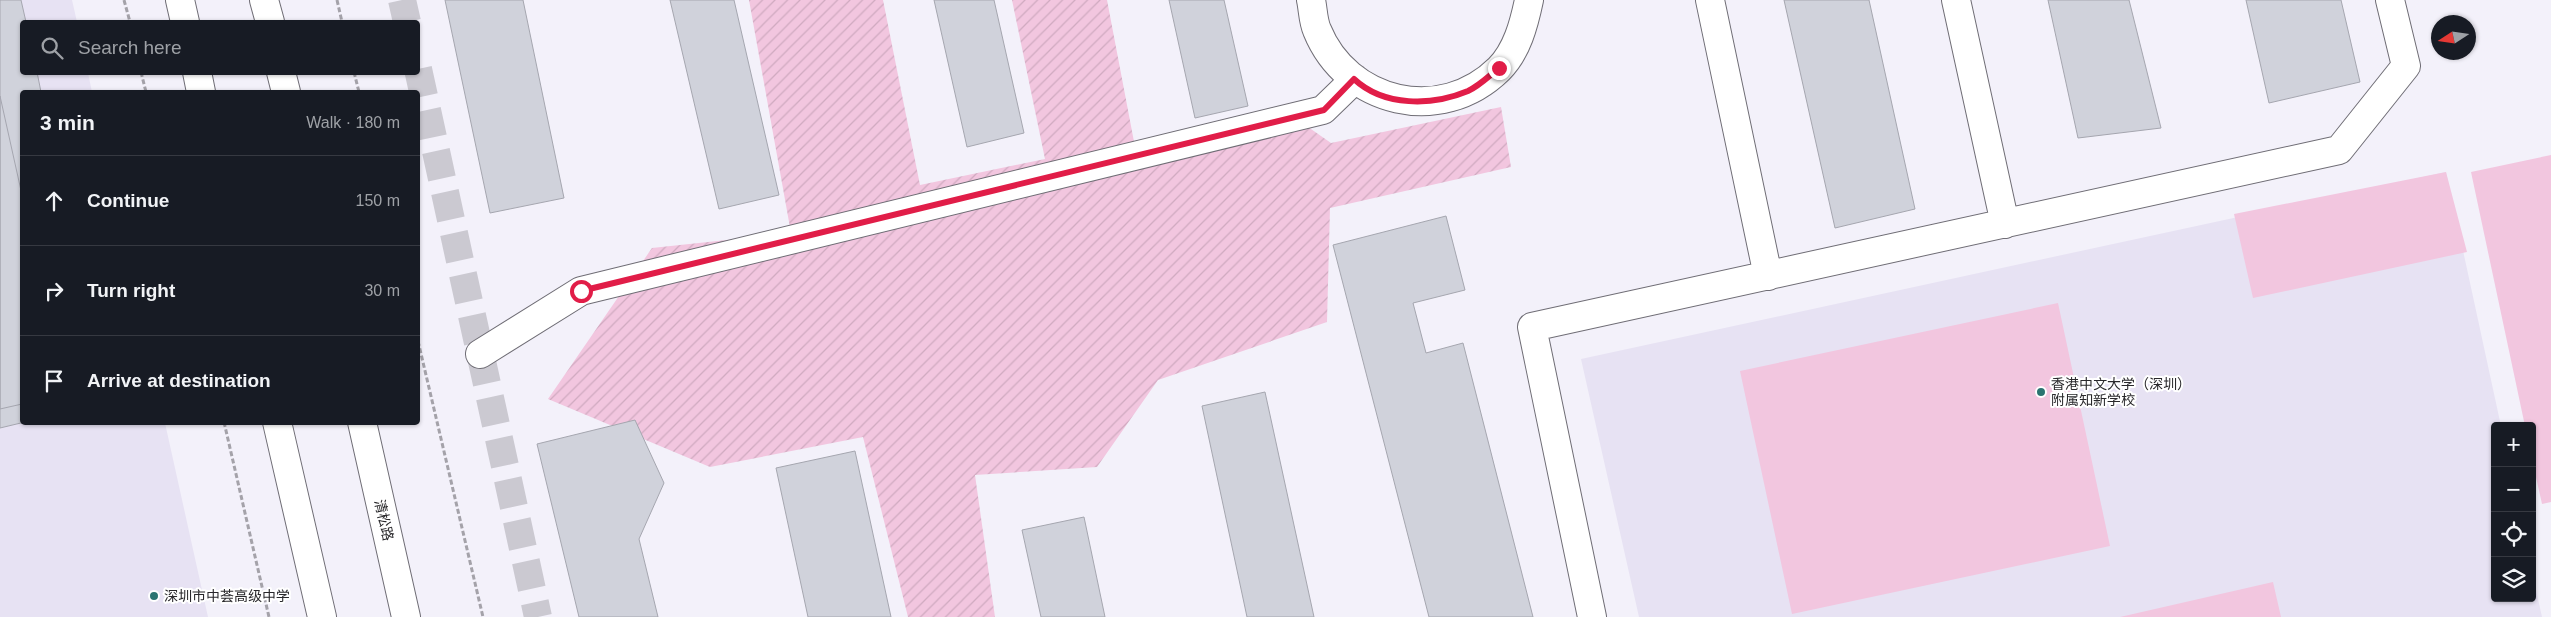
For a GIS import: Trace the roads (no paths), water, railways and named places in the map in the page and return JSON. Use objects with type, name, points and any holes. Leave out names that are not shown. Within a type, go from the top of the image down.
[{"type":"street","points":[[180,0],[185,20]]},
{"type":"street","points":[[264,0],[269,20]]},
{"type":"street","points":[[1311,0],[1316,29],[1334,62],[1362,86],[1397,100],[1434,101],[1469,90],[1499,68],[1520,37],[1529,0]]},
{"type":"street","points":[[1710,0],[1768,276]]},
{"type":"street","points":[[1956,0],[2005,224]]},
{"type":"street","points":[[1592,617],[1532,328],[2339,150],[2406,66],[2390,0]]},
{"type":"street","points":[[197,75],[200,90]]},
{"type":"street","points":[[282,75],[286,90]]},
{"type":"street","points":[[480,354],[581,291],[1324,110],[1354,79]]},
{"type":"street","points":[[278,425],[322,617]]},
{"type":"street","name":"清松路","points":[[363,425],[406,617]]},
{"type":"tunnel","points":[[402,0],[407,20]]},
{"type":"tunnel","points":[[419,75],[538,617]]},
{"type":"place","name":"香港中文大学（深圳） 附属知新学校","points":[[2041,392]]},
{"type":"place","name":"深圳市中荟高级中学","points":[[154,596]]}]
